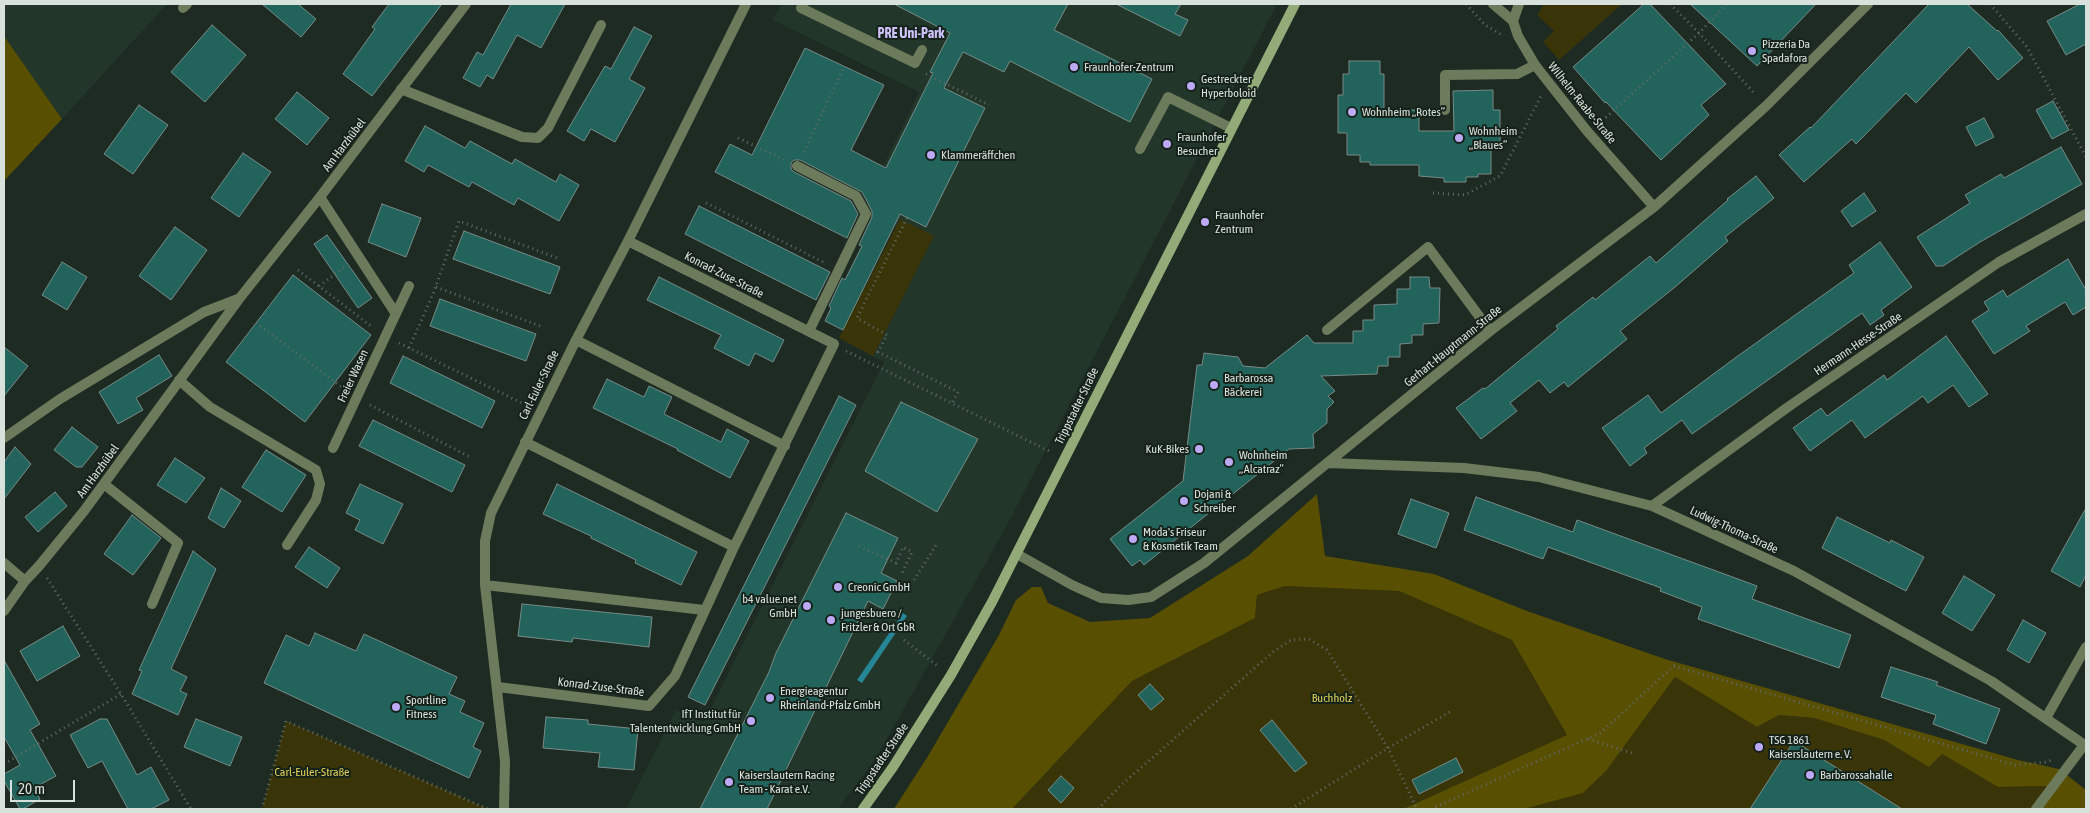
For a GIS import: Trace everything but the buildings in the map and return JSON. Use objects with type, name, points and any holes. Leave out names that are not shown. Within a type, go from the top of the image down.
[{"type":"main road","name":"Trippstadter Straße","points":[[863,809],[893,767],[951,675],[992,602],[1230,128],[1295,4]]},
{"type":"street","name":"Am Harzhübel","points":[[4,611],[25,581],[40,566],[104,484],[239,299],[320,197],[466,4]]},
{"type":"street","name":"Carl-Euler-Straße","points":[[504,809],[505,761],[485,585],[485,541],[491,513],[746,4]]},
{"type":"street","points":[[803,4],[801,8],[915,63],[922,50]]},
{"type":"street","points":[[1492,4],[1513,21],[1519,4]]},
{"type":"street","name":"Gerhart-Hauptmann-Straße","points":[[1017,554],[1072,585],[1101,598],[1128,600],[1151,597],[1204,562],[1490,331],[1654,207],[1766,106],[1868,4]]},
{"type":"street","name":"Wilhelm-Raabe-Straße","points":[[1513,21],[1518,36],[1535,65],[1654,207]]},
{"type":"street","points":[[401,89],[522,137],[538,138],[548,128],[601,25]]},
{"type":"street","points":[[1445,110],[1445,75],[1517,74],[1535,65]]},
{"type":"street","points":[[1140,148],[1168,97],[1230,128]]},
{"type":"street","points":[[797,166],[856,196],[866,214],[809,331]]},
{"type":"street","points":[[320,197],[396,314]]},
{"type":"street","name":"Hermann-Hesse-Straße","points":[[1652,506],[1788,407],[2000,262],[2086,214]]},
{"type":"street","name":"Konrad-Zuse-Straße","points":[[498,688],[650,706],[675,676],[734,547],[834,344],[628,241]]},
{"type":"street","points":[[1327,330],[1428,247],[1490,331]]},
{"type":"street","name":"Freier Wasen","points":[[333,448],[409,286]]},
{"type":"street","points":[[4,438],[60,400],[204,312],[239,299]]},
{"type":"street","points":[[576,340],[785,446]]},
{"type":"street","points":[[179,380],[210,407],[316,470],[320,484],[316,500],[287,544]]},
{"type":"street","points":[[525,442],[734,547]]},
{"type":"street","name":"Ludwig-Thoma-Straße","points":[[1328,463],[1464,468],[1539,477],[1652,506],[1794,571],[1991,681],[2085,746]]},
{"type":"street","points":[[104,484],[178,543],[152,604]]},
{"type":"street","points":[[4,563],[25,581]]},
{"type":"street","points":[[485,585],[704,610]]},
{"type":"street","points":[[2046,718],[2086,647]]},
{"type":"street","points":[[2036,809],[2085,746]]},
{"type":"path","points":[[1466,4],[1485,25],[1500,35],[1518,36]]},
{"type":"path","points":[[1670,4],[1755,94]]},
{"type":"path","points":[[1602,121],[1699,33],[1727,4]]},
{"type":"path","points":[[1990,4],[2027,47],[2086,157]]},
{"type":"path","points":[[915,63],[922,72],[989,105]]},
{"type":"path","points":[[738,138],[797,166],[843,69]]},
{"type":"path","points":[[1433,193],[1465,195],[1500,176],[1548,82]]},
{"type":"path","points":[[706,202],[839,270]]},
{"type":"path","points":[[907,218],[856,318],[887,335],[878,352],[958,392],[952,403]]},
{"type":"path","points":[[408,348],[436,287],[459,221],[560,259]]},
{"type":"path","points":[[319,286],[359,257]]},
{"type":"path","points":[[436,287],[540,326]]},
{"type":"path","points":[[834,344],[1065,459]]},
{"type":"path","points":[[486,386],[540,412]]},
{"type":"path","points":[[914,580],[938,542]]},
{"type":"path","points":[[859,546],[896,563],[904,547],[912,552],[902,573]]},
{"type":"path","points":[[40,566],[191,809]]},
{"type":"path","points":[[1098,809],[1119,787],[1273,652],[1291,640],[1309,639],[1327,650],[1388,748],[1417,809]]},
{"type":"path","points":[[904,640],[951,675]]},
{"type":"path","points":[[1431,809],[1600,733],[1674,666],[2015,765],[2047,762],[2055,758]]},
{"type":"path","points":[[4,764],[121,694]]},
{"type":"path","points":[[1291,809],[1453,710]]},
{"type":"path","points":[[262,809],[286,721],[488,809]]},
{"type":"path","points":[[1588,738],[1635,754]]},
{"type":"shaded area","points":[[4,4],[167,4],[62,119],[4,36]]},
{"type":"shaded area","points":[[781,4],[1277,4],[1006,527],[876,758],[838,809],[626,809],[676,710],[704,722],[884,362],[847,343],[903,230],[869,212],[867,200],[919,92],[773,20]]},
{"type":"shaded area","points":[[4,36],[62,119],[4,181]]},
{"type":"shaded area","points":[[1317,494],[1325,556],[1434,574],[1527,611],[1665,659],[2018,760],[2059,769],[2086,790],[2086,809],[2040,809],[2046,786],[1998,787],[1942,754],[1929,767],[1884,740],[1814,718],[1779,715],[1757,727],[1675,677],[1606,771],[1583,793],[1524,809],[1403,809],[1567,735],[1512,640],[1399,591],[1285,586],[1257,595],[1255,618],[1132,681],[1012,809],[894,809],[928,756],[999,635],[1016,600],[1032,587],[1041,587],[1048,603],[1090,622],[1150,618],[1248,556]]},
{"type":"green space","points":[[1544,4],[1622,4],[1559,60],[1543,42],[1554,31],[1537,15]]},
{"type":"green space","points":[[900,219],[934,236],[873,356],[839,338]]},
{"type":"green space","name":"Buchholz","points":[[1285,586],[1399,591],[1512,640],[1567,735],[1403,809],[1012,809],[1132,681],[1255,618],[1257,595]]},
{"type":"green space","name":"TSG 1861 Kaiserslautern e. V.","points":[[1675,677],[1757,727],[1779,715],[1814,718],[1884,740],[1929,767],[1942,754],[1998,787],[2046,786],[2040,809],[1524,809],[1583,793],[1606,771]]},
{"type":"green space","name":"Carl-Euler-Straße","points":[[286,721],[489,809],[262,809]]},
{"type":"water","points":[[903,613],[907,616],[862,683],[857,680]]},
{"type":"place","name":"Pizzeria Da Spadafora","points":[[1752,51]]},
{"type":"place","name":"Fraunhofer-Zentrum","points":[[1074,67]]},
{"type":"place","name":"Gestreckter Hyperboloid","points":[[1191,86]]},
{"type":"place","name":"Wohnheim „Rotes“","points":[[1352,112]]},
{"type":"place","name":"Wohnheim „Blaues“","points":[[1459,138]]},
{"type":"place","name":"Fraunhofer Besucher","points":[[1167,144]]},
{"type":"place","name":"Klammeräffchen","points":[[931,155]]},
{"type":"place","name":"Fraunhofer Zentrum","points":[[1205,222]]},
{"type":"place","name":"Barbarossa Bäckerei","points":[[1214,385]]},
{"type":"place","name":"KuK-Bikes","points":[[1199,449]]},
{"type":"place","name":"Wohnheim „Alcatraz“","points":[[1229,462]]},
{"type":"place","name":"Dojani & Schreiber","points":[[1184,501]]},
{"type":"place","name":"Moda's Friseur & Kosmetik Team","points":[[1133,539]]},
{"type":"place","name":"Creonic GmbH","points":[[838,587]]},
{"type":"place","name":"b4 value.net GmbH","points":[[807,606]]},
{"type":"place","name":"jungesbuero / Fritzler & Ort GbR","points":[[831,620]]},
{"type":"place","name":"Energieagentur Rheinland-Pfalz GmbH","points":[[770,698]]},
{"type":"place","name":"Sportline Fitness","points":[[396,707]]},
{"type":"place","name":"IfT Institut für Talententwicklung GmbH","points":[[751,721]]},
{"type":"place","name":"TSG 1861 Kaiserslautern e. V.","points":[[1759,747]]},
{"type":"place","name":"Barbarossahalle","points":[[1810,775]]},
{"type":"place","name":"Kaiserslautern Racing Team - Karat e.V.","points":[[729,782]]},
{"type":"district","name":"PRE Uni-Park","points":[[911,34]]}]
